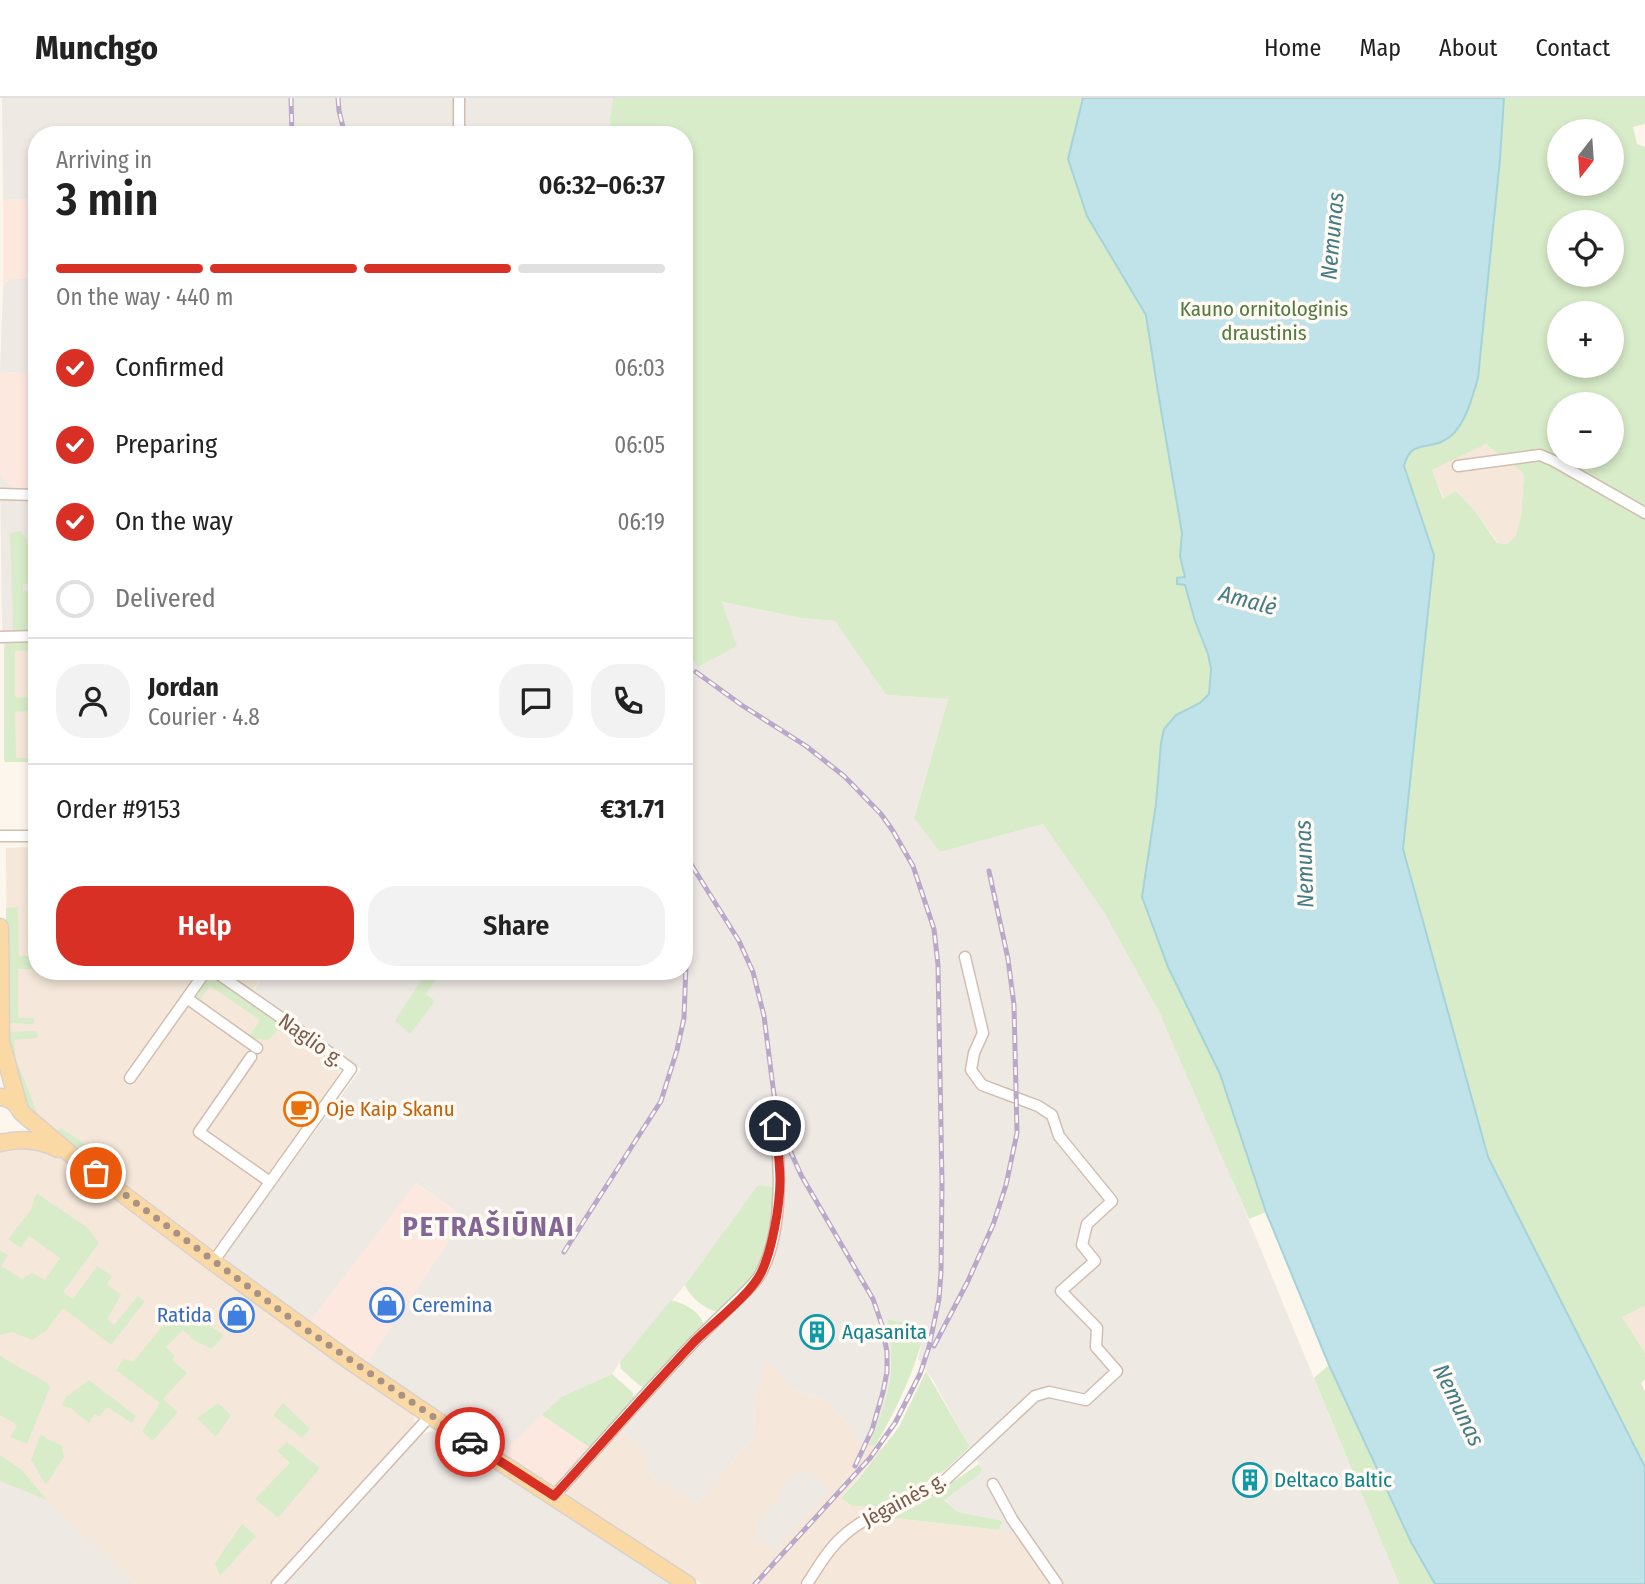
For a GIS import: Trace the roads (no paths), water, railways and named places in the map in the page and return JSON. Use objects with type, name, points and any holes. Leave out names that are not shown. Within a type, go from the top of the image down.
[{"type":"main road","points":[[0,927],[1,1044],[22,1124],[18,1135],[2,1143]]},
{"type":"main road","points":[[0,1097],[10,1100],[75,1158],[351,1362],[687,1584]]},
{"type":"main road","points":[[2,1143],[32,1139],[75,1158]]},
{"type":"street","points":[[458,98],[458,126]]},
{"type":"street","points":[[1458,466],[1540,455],[1645,513]]},
{"type":"street","points":[[0,494],[28,495]]},
{"type":"street","points":[[0,637],[28,636]]},
{"type":"street","points":[[0,836],[28,836]]},
{"type":"street","name":"Jėgainės g.","points":[[807,1584],[829,1551],[852,1528],[942,1483],[1035,1396],[1049,1392],[1086,1400],[1117,1370],[1096,1347],[1097,1328],[1061,1291],[1095,1261],[1082,1245],[1087,1224],[1112,1201],[1059,1136],[1052,1115],[982,1085],[971,1070],[974,1053],[983,1033],[965,957]]},
{"type":"street","points":[[130,1078],[200,980]]},
{"type":"street","name":"Naglio g.","points":[[213,1262],[351,1069],[227,980]]},
{"type":"street","points":[[188,999],[254,1052],[199,1132],[270,1182]]},
{"type":"street","points":[[554,1496],[644,1395],[754,1284],[762,1271],[772,1235],[780,1178],[775,1126],[770,1111]]},
{"type":"street","points":[[277,1584],[431,1415]]},
{"type":"street","points":[[993,1483],[1012,1519],[1057,1584]]},
{"type":"water","name":"Kauno ornitologinis draustinis","points":[[1083,98],[1504,98],[1478,378],[1466,414],[1456,430],[1443,441],[1415,449],[1404,466],[1434,555],[1403,849],[1488,1157],[1645,1467],[1645,1584],[1435,1584],[1411,1542],[1329,1365],[1266,1212],[1220,1074],[1168,967],[1142,897],[1156,804],[1161,743],[1164,729],[1176,715],[1200,703],[1209,694],[1211,669],[1185,585],[1177,584],[1177,578],[1185,577],[1180,556],[1182,533],[1146,315],[1087,216],[1068,159]]},
{"type":"railway","points":[[291,98],[292,126]]},
{"type":"railway","points":[[338,98],[343,126]]},
{"type":"railway","points":[[696,672],[806,746],[844,776],[881,814],[913,866],[934,929],[938,965],[941,1272],[939,1299],[929,1347],[920,1374],[895,1423],[870,1458],[755,1584]]},
{"type":"railway","points":[[693,867],[739,941],[753,972],[764,1016],[774,1095],[788,1146],[801,1175],[873,1299],[882,1325],[887,1352],[887,1372],[872,1430],[855,1466]]},
{"type":"railway","points":[[934,1346],[993,1225],[1006,1185],[1017,1133],[1014,1005],[1008,959],[989,871]]},
{"type":"railway","points":[[564,1252],[661,1101],[684,1018],[685,980]]},
{"type":"place","name":"Oje Kaip Skanu","points":[[301,1109]]},
{"type":"place","name":"Ceremina","points":[[387,1305]]},
{"type":"place","name":"Ratida","points":[[237,1315]]},
{"type":"place","name":"Aqasanita","points":[[817,1332]]},
{"type":"place","name":"Deltaco Baltic","points":[[1250,1480]]},
{"type":"district","name":"PETRAŠIŪNAI","points":[[489,1226]]},
{"type":"water label","name":"Nemunas","points":[[1332,236]]},
{"type":"water label","name":"Amalė","points":[[1248,600]]},
{"type":"water label","name":"Nemunas","points":[[1304,864]]},
{"type":"water label","name":"Nemunas","points":[[1459,1405]]}]
